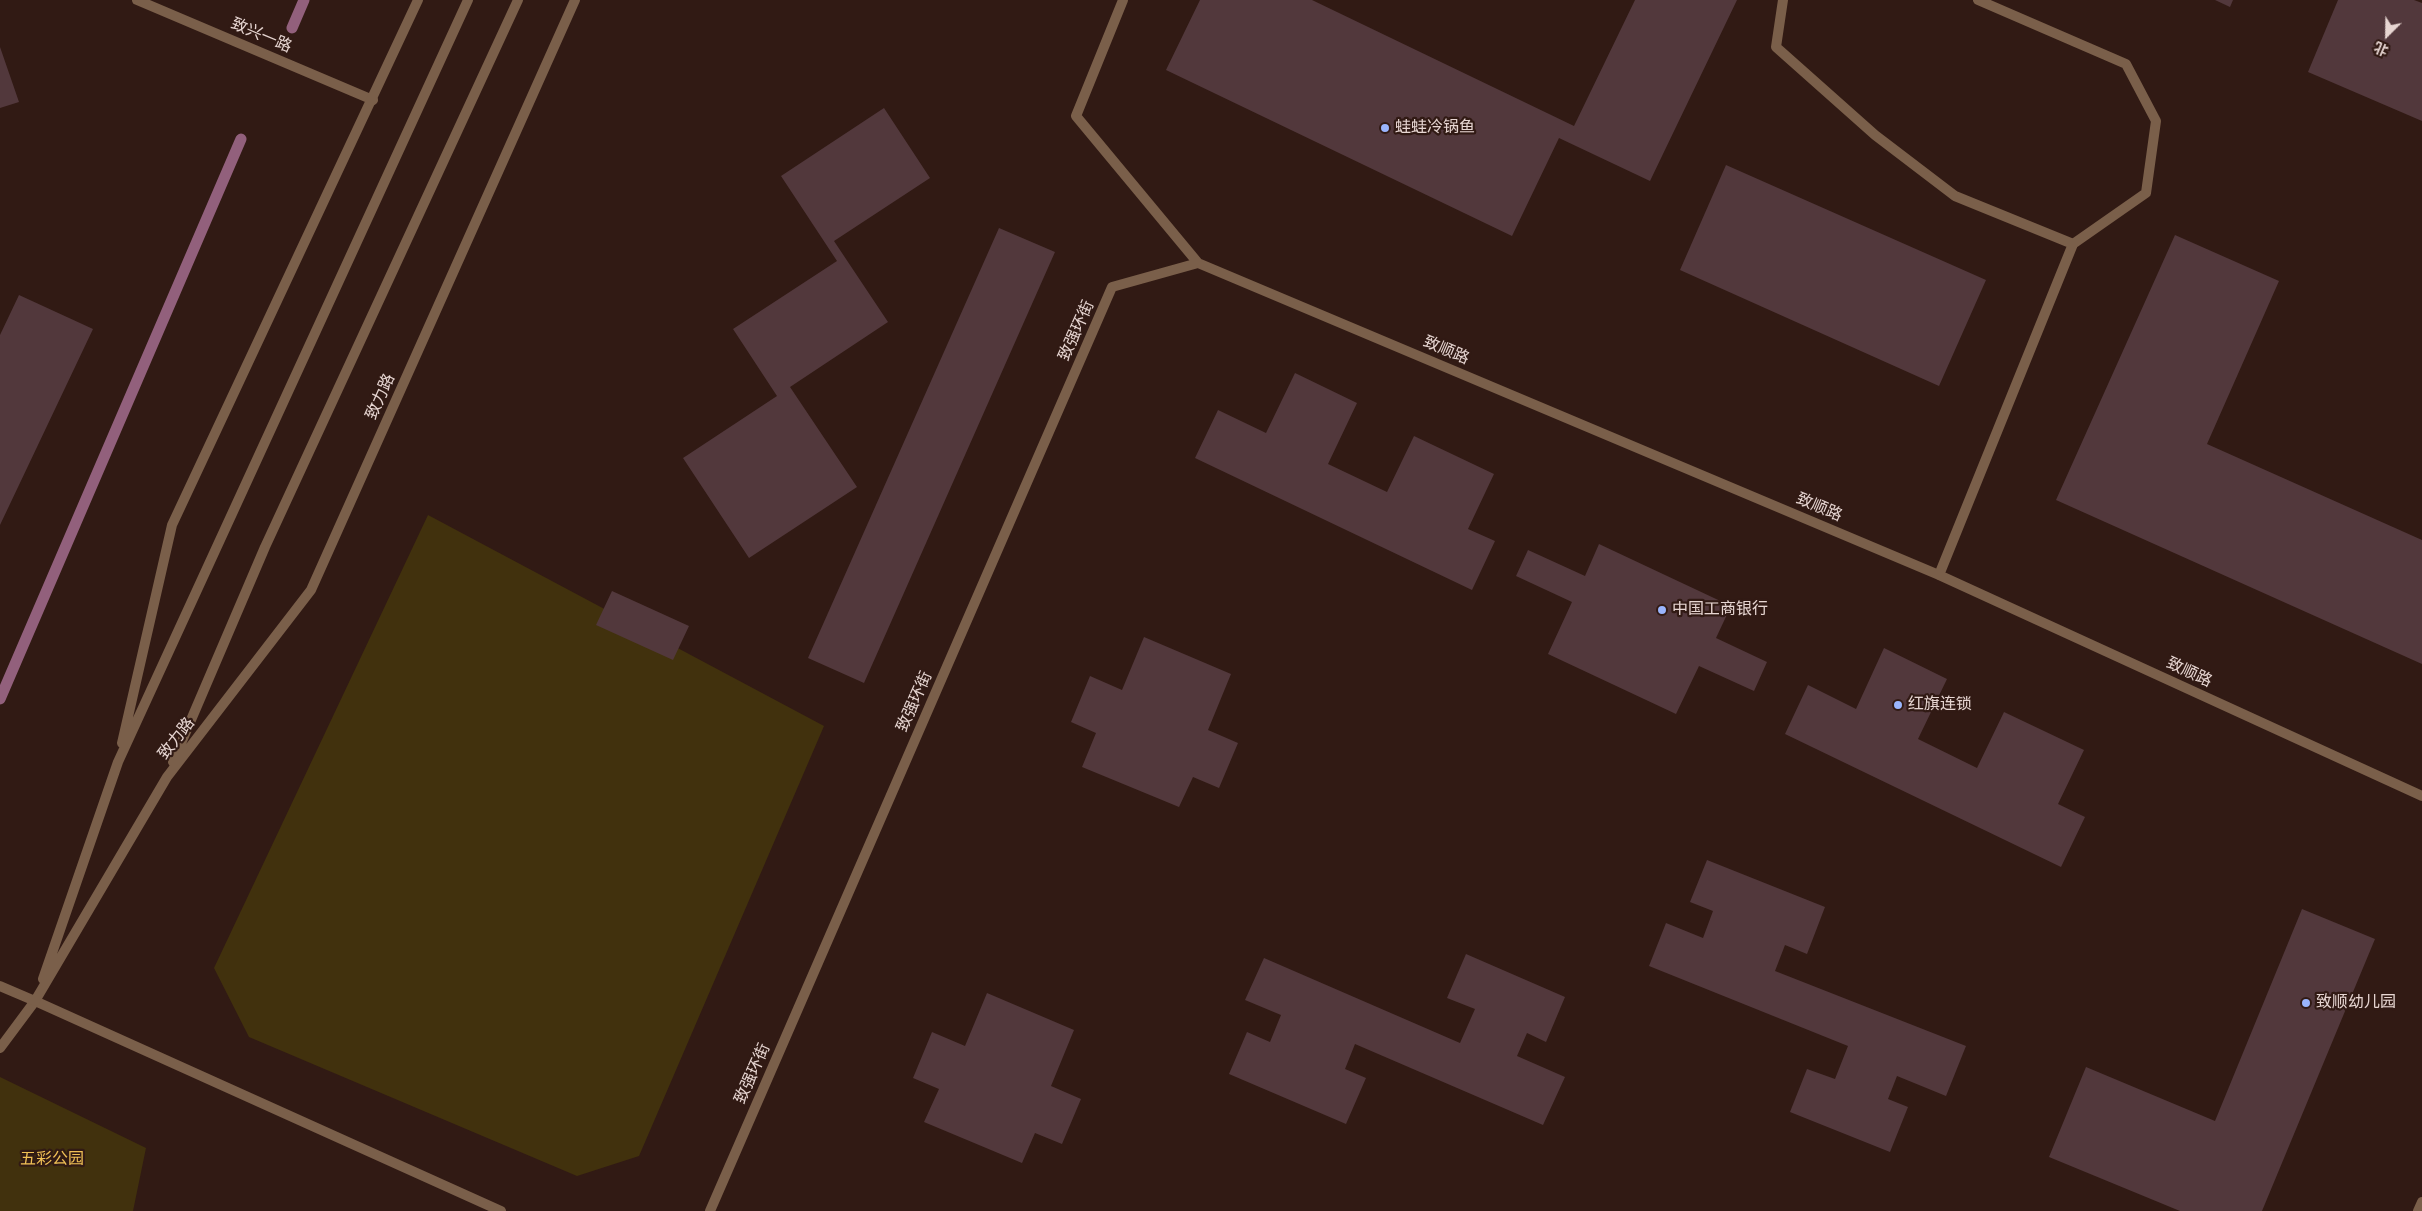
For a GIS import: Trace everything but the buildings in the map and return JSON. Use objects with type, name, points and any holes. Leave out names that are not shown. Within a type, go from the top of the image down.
[{"type":"street","name":"致兴一路","points":[[137,0],[373,100]]},
{"type":"street","name":"致力路","points":[[118,762],[172,525],[373,100],[418,0]]},
{"type":"street","name":"致力路","points":[[35,1001],[118,762],[468,0]]},
{"type":"street","name":"致力路","points":[[0,1048],[35,1001],[166,777],[265,547],[518,0]]},
{"type":"street","name":"致力路","points":[[166,777],[311,590],[574,0]]},
{"type":"street","points":[[1123,0],[1076,116],[1198,263]]},
{"type":"street","points":[[1783,0],[1776,47],[1875,135],[1955,196],[2073,244]]},
{"type":"street","points":[[1939,575],[2073,244],[2146,193],[2156,121],[2126,64],[1978,0]]},
{"type":"street","name":"致顺路","points":[[1198,263],[1939,575],[2422,796]]},
{"type":"street","name":"致强环街","points":[[710,1211],[1112,287],[1198,263]]},
{"type":"street","points":[[0,986],[501,1211]]},
{"type":"street","points":[[2418,1211],[2422,1202]]},
{"type":"green space","points":[[428,515],[824,726],[639,1156],[577,1176],[249,1037],[214,968]]},
{"type":"green space","name":"五彩公园","points":[[0,1077],[146,1148],[133,1211],[0,1211]]},
{"type":"waterway","points":[[292,28],[304,0]]},
{"type":"waterway","points":[[0,699],[241,139]]},
{"type":"place","name":"蛙蛙冷锅鱼","points":[[1385,128]]},
{"type":"place","name":"中国工商银行","points":[[1662,610]]},
{"type":"place","name":"红旗连锁","points":[[1898,705]]},
{"type":"place","name":"致顺幼儿园","points":[[2306,1003]]}]
